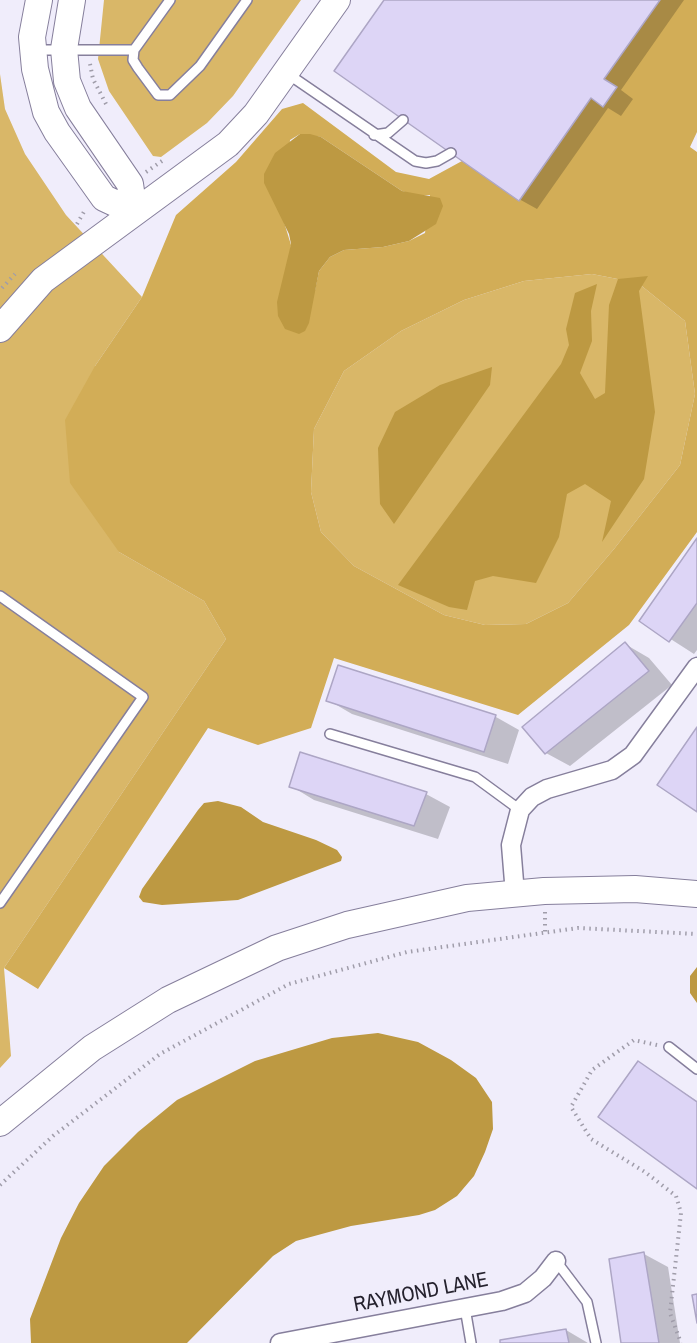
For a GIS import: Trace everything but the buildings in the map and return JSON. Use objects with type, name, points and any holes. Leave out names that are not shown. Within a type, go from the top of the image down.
[{"type":"street","points":[[39,0],[33,28],[33,50],[40,92],[57,132],[104,198],[134,212]]},
{"type":"street","points":[[72,0],[64,49],[64,67],[71,94],[78,108],[130,184],[134,212]]},
{"type":"street","points":[[0,329],[43,280],[134,212],[200,167],[228,144],[256,114],[337,0]]},
{"type":"street","points":[[515,894],[511,844],[520,810],[532,797],[548,789],[612,770],[633,755],[697,667]]},
{"type":"street","points":[[0,1123],[60,1072],[118,1029],[220,972],[277,948],[347,925],[467,898],[560,890],[635,890],[697,894]]},
{"type":"street","name":"RAYMOND LANE","points":[[280,1343],[344,1337],[502,1301],[525,1293],[543,1278],[556,1261]]},
{"type":"lane","points":[[170,0],[134,50],[133,60],[158,95],[163,97],[170,95],[200,66],[247,0]]},
{"type":"lane","points":[[33,50],[89,48],[134,50]]},
{"type":"lane","points":[[286,73],[415,161],[437,161],[451,153]]},
{"type":"lane","points":[[374,135],[388,133],[403,120]]},
{"type":"lane","points":[[0,596],[143,697],[0,903]]},
{"type":"lane","points":[[330,734],[475,777],[520,810]]},
{"type":"lane","points":[[669,1047],[697,1069]]},
{"type":"lane","points":[[556,1261],[587,1302],[596,1343]]},
{"type":"lane","points":[[465,1308],[471,1343]]},
{"type":"path","points":[[89,48],[93,79],[111,112]]},
{"type":"path","points":[[141,177],[169,157]]},
{"type":"path","points":[[144,159],[150,169]]},
{"type":"path","points":[[0,1185],[53,1136],[160,1054],[289,984],[407,952],[578,928],[697,934]]},
{"type":"path","points":[[669,1047],[633,1040],[592,1070],[571,1107],[591,1139],[645,1172],[676,1196],[681,1213],[670,1314],[681,1343]]},
{"type":"shaded area","points":[[104,0],[301,0],[233,96],[207,123],[161,157],[153,156],[109,91],[98,59]]},
{"type":"shaded area","points":[[660,0],[697,0],[697,132],[690,147],[697,152],[697,532],[629,625],[518,715],[334,658],[311,728],[258,745],[208,728],[38,989],[4,968],[226,639],[204,601],[119,552],[70,483],[65,420],[95,366],[142,297],[176,215],[236,162],[282,109],[303,103],[396,172],[429,179],[462,161],[519,200],[591,98],[603,107],[616,88],[604,79]],"holes":[[[300,134],[321,137],[402,191],[417,196],[430,195],[425,233],[409,241],[383,247],[344,250],[330,257],[319,271],[315,290],[289,261],[291,245],[284,222],[290,140]],[[592,274],[638,283],[685,321],[695,394],[680,465],[614,549],[568,603],[526,624],[485,625],[444,615],[354,566],[321,532],[311,492],[314,429],[344,371],[401,331],[464,300],[524,281]]]},
{"type":"shaded area","points":[[0,74],[5,109],[25,154],[66,215],[142,297],[95,366],[119,552],[204,601],[226,639],[4,968],[11,1056],[0,1068]]},
{"type":"shaded area","points":[[300,134],[321,137],[402,191],[440,198],[443,206],[436,224],[409,241],[383,247],[344,250],[330,257],[319,271],[309,323],[305,331],[299,334],[285,329],[278,316],[277,302],[291,244],[289,234],[264,183],[264,174],[275,153]]},
{"type":"shaded area","points":[[592,274],[638,283],[685,321],[695,394],[680,465],[614,549],[568,603],[526,624],[485,625],[444,615],[354,566],[321,532],[311,492],[314,429],[344,371],[401,331],[464,300],[524,281]]},
{"type":"shaded area","points":[[648,276],[639,291],[655,412],[644,479],[602,542],[611,501],[585,484],[567,494],[559,537],[536,583],[493,576],[475,581],[467,610],[449,607],[398,585],[561,364],[569,345],[566,329],[575,293],[597,284],[591,311],[592,341],[580,373],[595,399],[605,393],[609,305],[618,279]]},
{"type":"shaded area","points":[[492,367],[490,385],[394,524],[380,504],[378,448],[395,412],[440,385]]},
{"type":"shaded area","points":[[218,801],[241,807],[263,822],[316,840],[337,850],[342,857],[341,861],[238,900],[162,905],[143,902],[139,897],[142,889],[198,810],[204,803]]},
{"type":"shaded area","points":[[697,967],[697,1003],[690,993],[690,976]]},
{"type":"shaded area","points":[[378,1033],[418,1042],[451,1060],[476,1078],[492,1102],[493,1129],[485,1152],[474,1176],[457,1196],[435,1210],[419,1215],[351,1226],[296,1241],[273,1256],[187,1343],[31,1343],[30,1319],[61,1238],[79,1203],[104,1166],[138,1132],[177,1100],[255,1061],[332,1038]]}]
